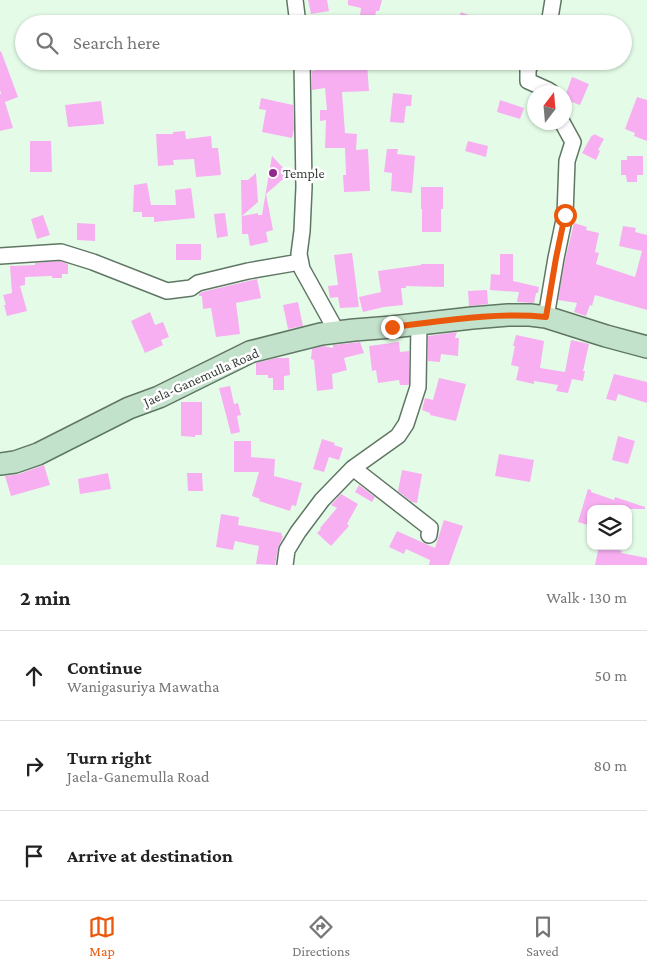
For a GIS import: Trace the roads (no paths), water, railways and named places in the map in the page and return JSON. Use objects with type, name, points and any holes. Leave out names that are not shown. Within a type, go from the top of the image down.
[{"type":"main road","name":"Jaela-Ganemulla Road","points":[[0,464],[14,462],[38,454],[129,408],[159,397],[250,352],[320,334],[508,315],[530,315],[546,317],[647,347]]},
{"type":"street","points":[[296,0],[297,15]]},
{"type":"street","points":[[550,15],[553,0]]},
{"type":"street","points":[[302,70],[304,188],[300,262],[336,332]]},
{"type":"street","points":[[528,70],[528,81],[537,85]]},
{"type":"street","points":[[546,317],[565,215],[567,161],[573,142],[566,130]]},
{"type":"street","points":[[0,256],[61,252],[93,262],[168,291],[190,288],[198,283],[248,271],[300,262]]},
{"type":"street","points":[[285,565],[287,550],[322,500],[353,468],[398,436],[406,424],[418,388],[419,324]]},
{"type":"street","points":[[353,468],[430,528],[429,535]]},
{"type":"place","name":"Temple","points":[[273,173]]}]
